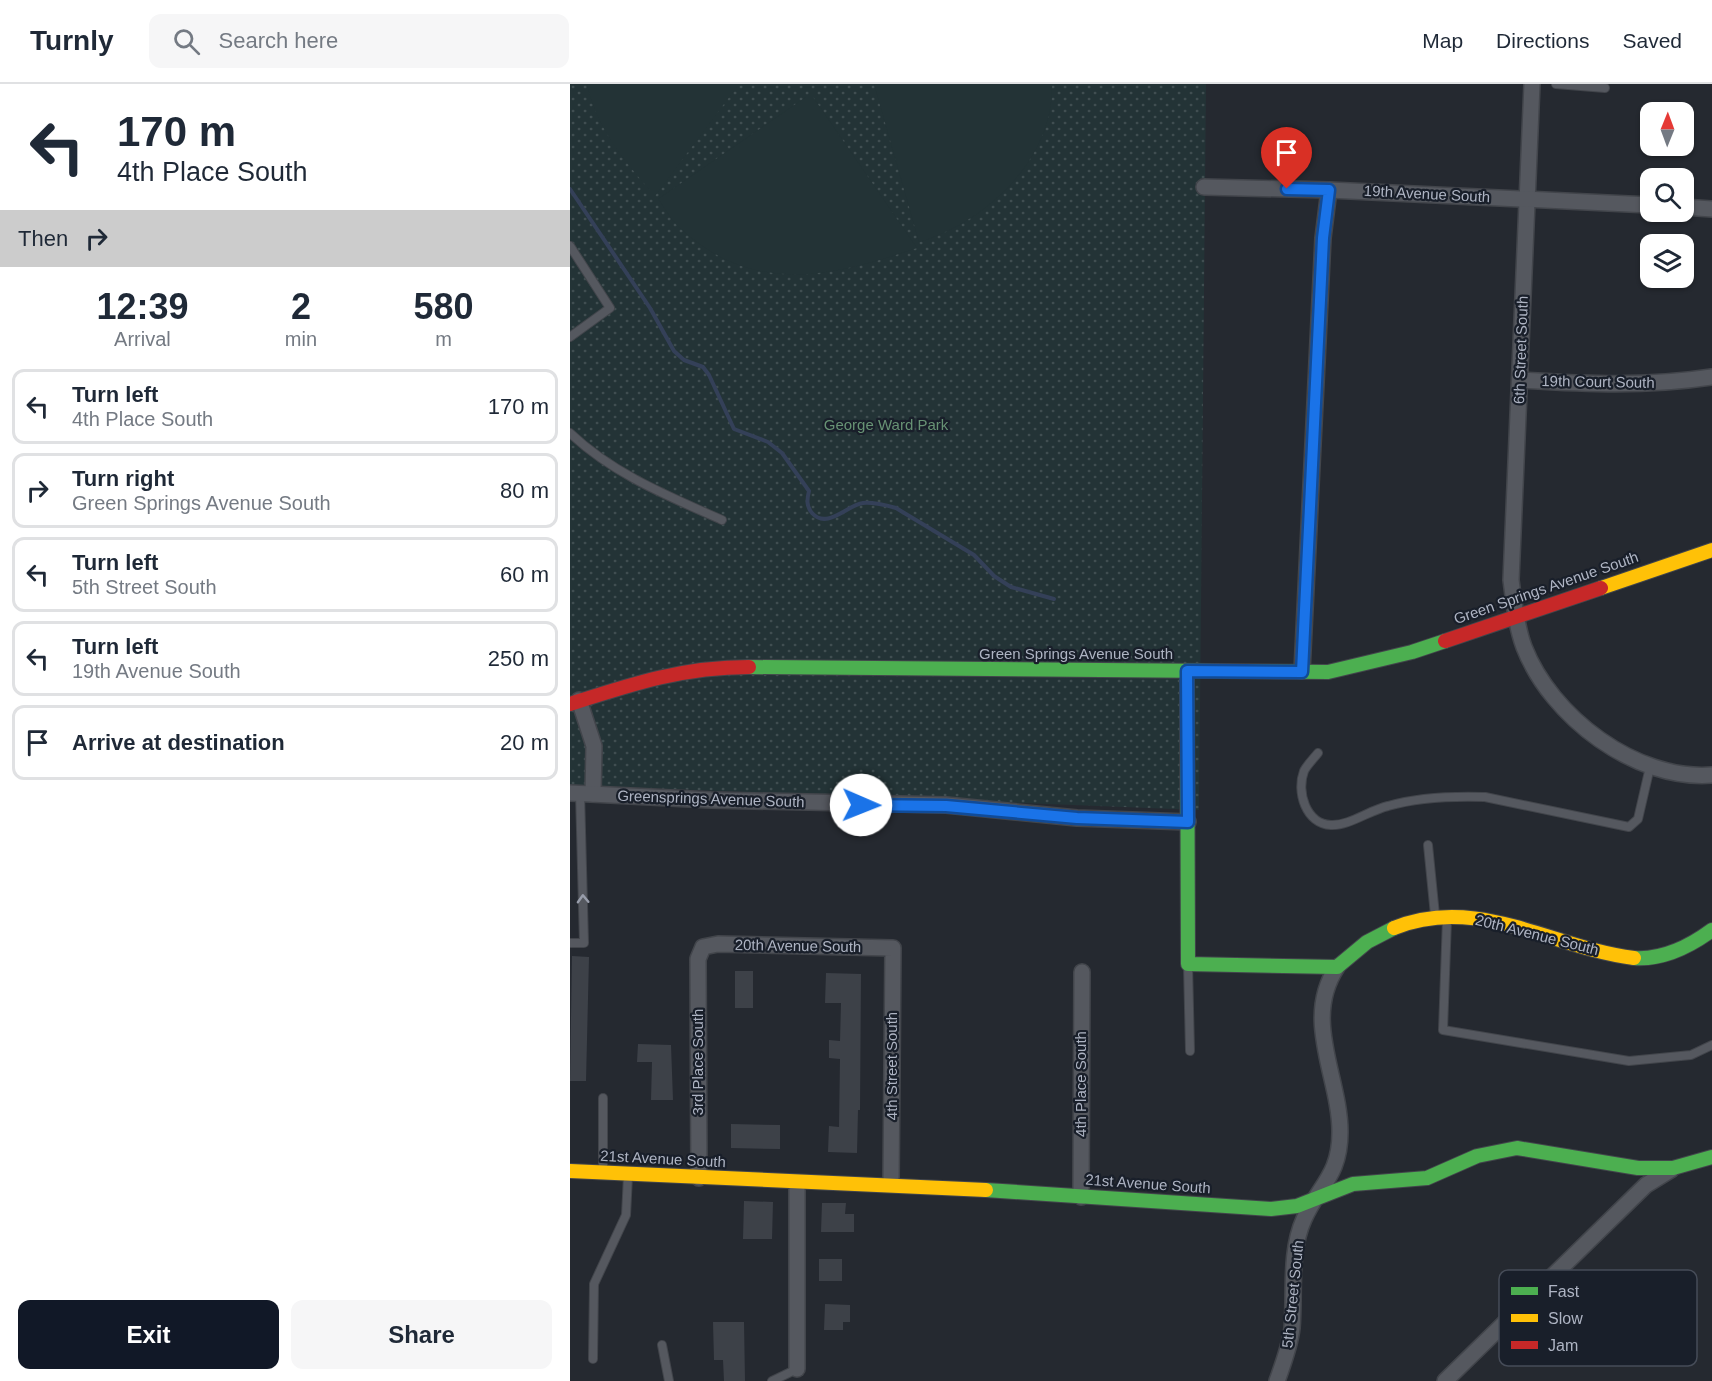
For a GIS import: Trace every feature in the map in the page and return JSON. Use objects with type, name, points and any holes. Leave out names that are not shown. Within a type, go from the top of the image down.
[{"type":"street","name":"6th Street South","points":[[1532,84],[1511,579],[1516,615],[1524,647],[1541,679],[1572,718],[1612,748],[1650,767],[1712,775]]},
{"type":"street","name":"19th Avenue South","points":[[1204,187],[1329,190],[1640,205]]},
{"type":"street","points":[[1302,672],[1323,238],[1329,190]]},
{"type":"street","points":[[1694,208],[1712,209]]},
{"type":"street","name":"19th Court South","points":[[1520,380],[1620,385],[1679,382],[1712,376]]},
{"type":"street","name":"Green Springs Avenue South","points":[[575,702],[657,676],[723,668],[1302,672],[1343,669],[1413,652],[1712,550]]},
{"type":"street","points":[[1187,671],[1188,964],[1337,967]]},
{"type":"street","points":[[575,702],[594,746],[581,793]]},
{"type":"street","name":"Greensprings Avenue South","points":[[581,793],[711,800],[946,806],[1077,818],[1188,822]]},
{"type":"street","name":"20th Avenue South","points":[[1337,967],[1348,955],[1380,934],[1398,926],[1442,916],[1482,917],[1623,957],[1658,958],[1690,945],[1712,930]]},
{"type":"street","name":"20th Avenue South","points":[[703,947],[718,944],[893,948]]},
{"type":"street","name":"3rd Place South","points":[[699,1178],[698,959],[703,947]]},
{"type":"street","name":"4th Street South","points":[[891,1184],[893,948]]},
{"type":"street","name":"5th Street South","points":[[1277,1381],[1292,1329],[1299,1232],[1337,1161],[1340,1133],[1322,1019],[1326,996],[1337,967]]},
{"type":"street","name":"4th Place South","points":[[1081,1197],[1082,972]]},
{"type":"street","name":"21st Avenue South","points":[[570,1171],[797,1183],[891,1184],[1271,1209],[1296,1206],[1353,1184],[1427,1178],[1477,1156],[1516,1148],[1638,1168],[1673,1168],[1712,1157]]},
{"type":"street","points":[[1559,1270],[1646,1185],[1673,1168]]},
{"type":"street","points":[[797,1183],[797,1369]]},
{"type":"street","points":[[1445,1381],[1499,1328]]},
{"type":"lane","points":[[1556,84],[1605,88]]},
{"type":"lane","points":[[570,246],[610,308],[570,337]]},
{"type":"lane","points":[[570,433],[586,448],[628,476],[722,520]]},
{"type":"lane","points":[[1318,753],[1304,771],[1302,789],[1306,811],[1316,820],[1331,825],[1388,806],[1433,798],[1466,796],[1485,797],[1629,827],[1638,819],[1650,767]]},
{"type":"lane","points":[[570,943],[584,943],[581,793]]},
{"type":"lane","points":[[1428,845],[1442,916],[1443,1030],[1629,1060],[1691,1055],[1712,1045]]},
{"type":"lane","points":[[1188,964],[1190,1051]]},
{"type":"lane","points":[[603,1098],[603,1173]]},
{"type":"lane","points":[[593,1359],[594,1284],[626,1215],[628,1174]]},
{"type":"lane","points":[[662,1345],[669,1381]]},
{"type":"lane","points":[[772,1381],[797,1369]]},
{"type":"green space","name":"George Ward Park","points":[[570,84],[1206,84],[1199,810],[570,785]]},
{"type":"green space","points":[[587,84],[739,84],[655,196],[623,158],[605,130],[591,100]]},
{"type":"green space","points":[[874,84],[1052,84],[1050,112],[1041,138],[1028,162],[1011,184],[991,203],[968,219],[944,233],[919,242]]},
{"type":"green space","points":[[806,97],[813,97],[917,248],[854,267],[824,272],[794,274],[765,272],[736,264],[708,250],[671,218],[658,199]]},
{"type":"building","points":[[572,956],[589,957],[586,1081],[570,1081]]},
{"type":"building","points":[[735,971],[753,971],[753,1008],[735,1008]]},
{"type":"building","points":[[826,973],[861,974],[860,1110],[858,1110],[857,1153],[828,1152],[829,1126],[839,1127],[840,1059],[829,1058],[829,1040],[840,1041],[841,1003],[825,1003]]},
{"type":"building","points":[[638,1044],[671,1045],[673,1100],[651,1100],[652,1062],[637,1062]]},
{"type":"building","points":[[731,1124],[780,1125],[780,1149],[731,1148]]},
{"type":"building","points":[[744,1201],[773,1202],[772,1239],[743,1239]]},
{"type":"building","points":[[822,1203],[846,1203],[845,1214],[854,1214],[854,1232],[821,1232]]},
{"type":"building","points":[[819,1259],[842,1259],[842,1281],[819,1281]]},
{"type":"building","points":[[825,1304],[850,1305],[850,1322],[843,1322],[843,1330],[824,1330]]},
{"type":"building","points":[[713,1322],[744,1322],[745,1381],[724,1381],[723,1360],[714,1360]]},
{"type":"waterway","points":[[570,189],[650,308],[674,351],[684,360],[703,367],[734,429],[768,442],[782,453],[809,491],[808,502],[812,513],[818,518],[831,518],[863,503],[896,508],[974,555],[994,576],[1011,587],[1054,599]]},
{"type":"traffic: fast","points":[[749,667],[1328,672],[1412,652],[1445,641]]},
{"type":"traffic: fast","points":[[1187,671],[1188,964],[1337,967],[1367,942],[1394,928]]},
{"type":"traffic: fast","points":[[1634,958],[1665,955],[1694,942],[1712,930]]},
{"type":"traffic: fast","points":[[986,1190],[1271,1209],[1297,1206],[1353,1184],[1427,1178],[1477,1156],[1517,1148],[1638,1168],[1673,1168],[1712,1157]]},
{"type":"traffic: slow","points":[[1601,588],[1712,550]]},
{"type":"traffic: slow","points":[[1394,928],[1425,919],[1455,917],[1485,920],[1634,958]]},
{"type":"traffic: slow","points":[[570,1171],[986,1190]]},
{"type":"traffic: jam","points":[[1445,641],[1601,588]]},
{"type":"traffic: jam","points":[[570,704],[680,673],[749,667]]},
{"type":"route","points":[[861,805],[946,806],[1077,818],[1188,822],[1187,671],[1302,672],[1314,474],[1323,238],[1329,190],[1287,189]]}]
